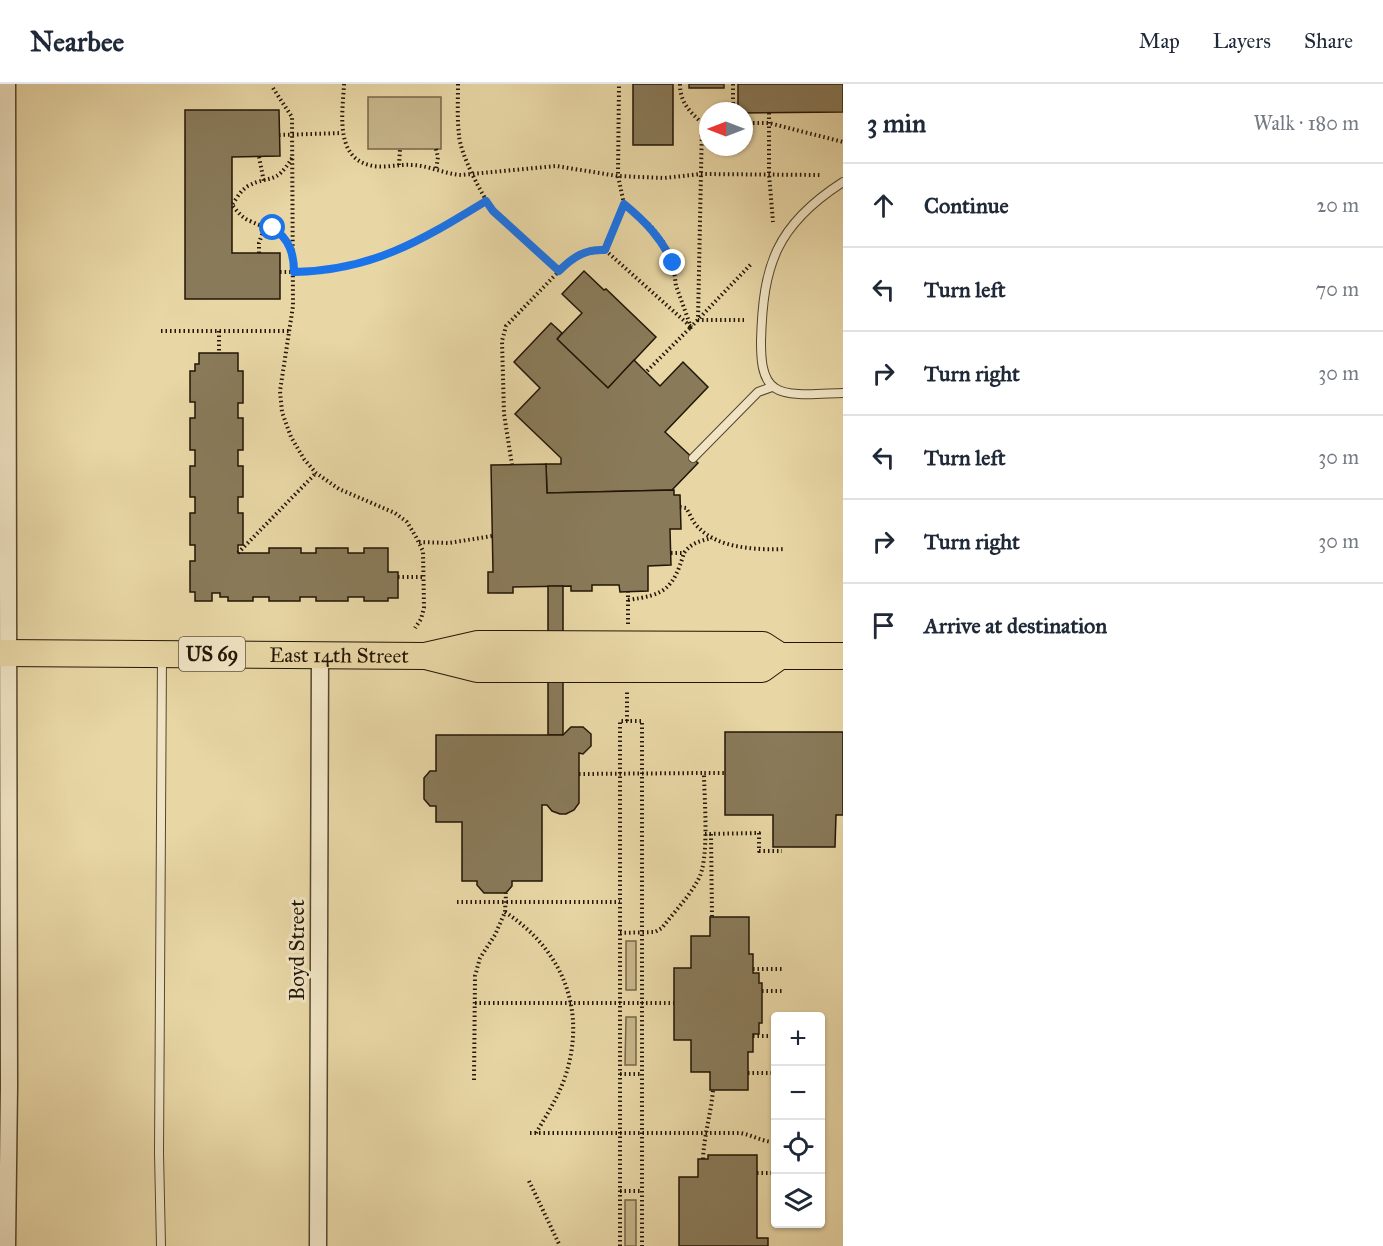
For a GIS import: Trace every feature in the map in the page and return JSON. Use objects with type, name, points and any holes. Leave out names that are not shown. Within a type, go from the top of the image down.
[{"type":"main road","name":"East 14th Street","points":[[4,653],[425,656],[478,644],[763,645],[780,656],[843,656]]},
{"type":"street","points":[[7,84],[4,653],[7,1246]]},
{"type":"street","name":"Boyd Street","points":[[318,1246],[320,654]]},
{"type":"lane","points":[[843,182],[819,198],[798,219],[778,248],[767,275],[762,302],[761,349],[763,370],[772,387],[785,393],[843,393]]},
{"type":"lane","points":[[693,458],[758,392],[772,387]]},
{"type":"lane","points":[[161,1246],[159,1130],[162,654]]},
{"type":"path","points":[[344,84],[342,133],[346,145],[361,162],[371,166],[411,165],[450,174],[556,166],[618,176],[664,178],[700,174],[822,175]]},
{"type":"path","points":[[458,84],[461,146],[486,201],[493,211],[559,271]]},
{"type":"path","points":[[605,250],[624,204],[618,176],[619,84]]},
{"type":"path","points":[[680,84],[680,95],[687,109],[699,120]]},
{"type":"path","points":[[733,84],[733,102]]},
{"type":"path","points":[[273,88],[292,117],[294,272],[290,331],[280,391],[282,412],[291,436],[304,459],[316,473],[339,489],[395,513],[407,522],[423,551],[424,608],[415,628]]},
{"type":"path","points":[[769,113],[769,174],[773,222]]},
{"type":"path","points":[[753,123],[769,123],[843,142]]},
{"type":"path","points":[[279,135],[342,133]]},
{"type":"path","points":[[399,165],[400,149]]},
{"type":"path","points":[[436,149],[438,157],[436,170]]},
{"type":"path","points":[[698,320],[701,156]]},
{"type":"path","points":[[259,157],[264,182]]},
{"type":"path","points":[[292,157],[276,178],[249,185],[232,205],[243,218],[273,228],[282,234],[294,257]]},
{"type":"path","points":[[280,272],[330,270],[385,256],[429,236],[486,201]]},
{"type":"path","points":[[624,204],[651,226],[664,243],[673,263],[676,286],[691,327]]},
{"type":"path","points":[[259,253],[259,243],[265,226]]},
{"type":"path","points":[[512,465],[504,414],[502,341],[506,326],[559,271],[580,254],[605,250],[691,327]]},
{"type":"path","points":[[646,372],[752,263]]},
{"type":"path","points":[[698,320],[744,320]]},
{"type":"path","points":[[161,331],[290,331]]},
{"type":"path","points":[[219,331],[219,353]]},
{"type":"path","points":[[238,553],[316,473]]},
{"type":"path","points":[[680,507],[686,508],[699,529],[712,538],[743,548],[785,549]]},
{"type":"path","points":[[419,542],[449,543],[492,536]]},
{"type":"path","points":[[628,600],[659,594],[670,587],[688,547],[712,538]]},
{"type":"path","points":[[671,553],[684,553]]},
{"type":"path","points":[[398,577],[424,577]]},
{"type":"path","points":[[620,1246],[620,721],[642,721],[642,1246]]},
{"type":"path","points":[[620,933],[655,932],[662,928],[699,879],[703,869],[704,773]]},
{"type":"path","points":[[579,774],[725,773]]},
{"type":"path","points":[[704,834],[759,833],[759,851],[782,851]]},
{"type":"path","points":[[711,834],[712,917]]},
{"type":"path","points":[[474,1080],[476,976],[480,958],[495,935],[505,912],[506,893]]},
{"type":"path","points":[[457,902],[620,902]]},
{"type":"path","points":[[505,912],[528,929],[550,953],[562,975],[574,1022],[574,1040],[563,1081],[536,1133]]},
{"type":"path","points":[[753,969],[782,969]]},
{"type":"path","points":[[762,991],[782,991]]},
{"type":"path","points":[[475,1003],[674,1003]]},
{"type":"path","points":[[753,1036],[771,1036]]},
{"type":"path","points":[[748,1073],[771,1073]]},
{"type":"path","points":[[620,1074],[642,1074]]},
{"type":"path","points":[[703,1159],[713,1090]]},
{"type":"path","points":[[530,1133],[750,1134],[760,1141],[771,1142]]},
{"type":"path","points":[[757,1173],[771,1173]]},
{"type":"path","points":[[530,1181],[560,1246]]},
{"type":"path","points":[[620,1191],[642,1191]]},
{"type":"shaded area","points":[[368,97],[441,97],[441,149],[368,149]]},
{"type":"shaded area","points":[[626,941],[636,941],[636,990],[626,990]]},
{"type":"shaded area","points":[[626,1017],[636,1017],[636,1065],[625,1065]]},
{"type":"shaded area","points":[[625,1200],[636,1200],[636,1246],[625,1246]]},
{"type":"building","points":[[633,84],[673,84],[673,145],[633,145]]},
{"type":"building","points":[[689,84],[724,84],[724,88],[689,88]]},
{"type":"building","points":[[738,84],[843,84],[843,112],[753,113],[753,102],[738,102]]},
{"type":"building","points":[[185,110],[279,110],[280,156],[232,157],[232,253],[280,253],[280,299],[185,299]]},
{"type":"building","points":[[584,271],[656,337],[608,388],[557,339],[582,313],[562,294]]},
{"type":"building","points":[[551,323],[562,333],[557,339],[608,388],[634,360],[660,386],[683,362],[708,387],[665,432],[698,463],[672,490],[547,493],[546,464],[561,464],[561,458],[515,414],[540,388],[514,362]]},
{"type":"building","points":[[199,353],[238,353],[238,371],[243,371],[243,403],[238,403],[238,418],[243,418],[243,450],[238,450],[238,466],[243,466],[243,497],[238,497],[238,513],[243,513],[243,545],[238,545],[238,553],[269,553],[269,548],[301,548],[301,553],[316,553],[316,548],[348,548],[348,553],[364,553],[364,548],[388,548],[388,572],[398,572],[398,598],[388,598],[388,601],[364,601],[364,597],[348,597],[348,601],[316,601],[316,597],[300,597],[300,601],[269,601],[269,597],[253,597],[253,601],[228,601],[228,597],[220,597],[220,593],[212,593],[212,601],[195,601],[195,592],[190,592],[190,561],[195,561],[195,545],[190,545],[190,513],[195,513],[195,497],[190,497],[190,466],[195,466],[195,450],[190,450],[190,418],[195,418],[195,402],[190,402],[190,371],[195,371],[195,364],[199,364]]},
{"type":"building","points":[[546,464],[547,493],[674,490],[674,495],[680,495],[681,529],[670,529],[671,565],[648,566],[648,591],[620,592],[619,585],[592,585],[592,591],[571,591],[571,586],[513,587],[513,593],[488,593],[488,572],[493,572],[491,465]]},
{"type":"building","points":[[548,586],[563,586],[563,735],[548,735]]},
{"type":"building","points":[[571,727],[583,727],[591,734],[591,746],[583,754],[579,753],[579,803],[574,810],[560,814],[552,811],[547,805],[542,805],[542,881],[512,881],[512,886],[506,893],[484,893],[477,885],[477,881],[462,881],[462,822],[436,822],[436,806],[430,806],[424,799],[424,778],[430,771],[436,771],[436,735],[563,735]]},
{"type":"building","points":[[725,732],[843,732],[843,815],[836,815],[835,847],[773,847],[773,815],[725,815]]},
{"type":"building","points":[[710,917],[749,917],[749,954],[753,954],[753,973],[759,973],[759,983],[762,983],[762,1023],[759,1023],[759,1034],[753,1034],[753,1052],[748,1052],[748,1090],[710,1090],[710,1072],[691,1072],[691,1040],[674,1040],[674,968],[691,968],[691,936],[710,936]]},
{"type":"building","points":[[708,1155],[757,1155],[757,1238],[768,1238],[768,1246],[679,1246],[679,1177],[698,1177],[698,1159],[708,1159]]},
{"type":"route","points":[[273,228],[288,242],[294,257],[294,272],[330,270],[385,256],[408,246],[429,236],[486,201],[493,211],[559,271],[580,254],[605,250],[624,204],[651,226],[664,243],[673,263]]}]
